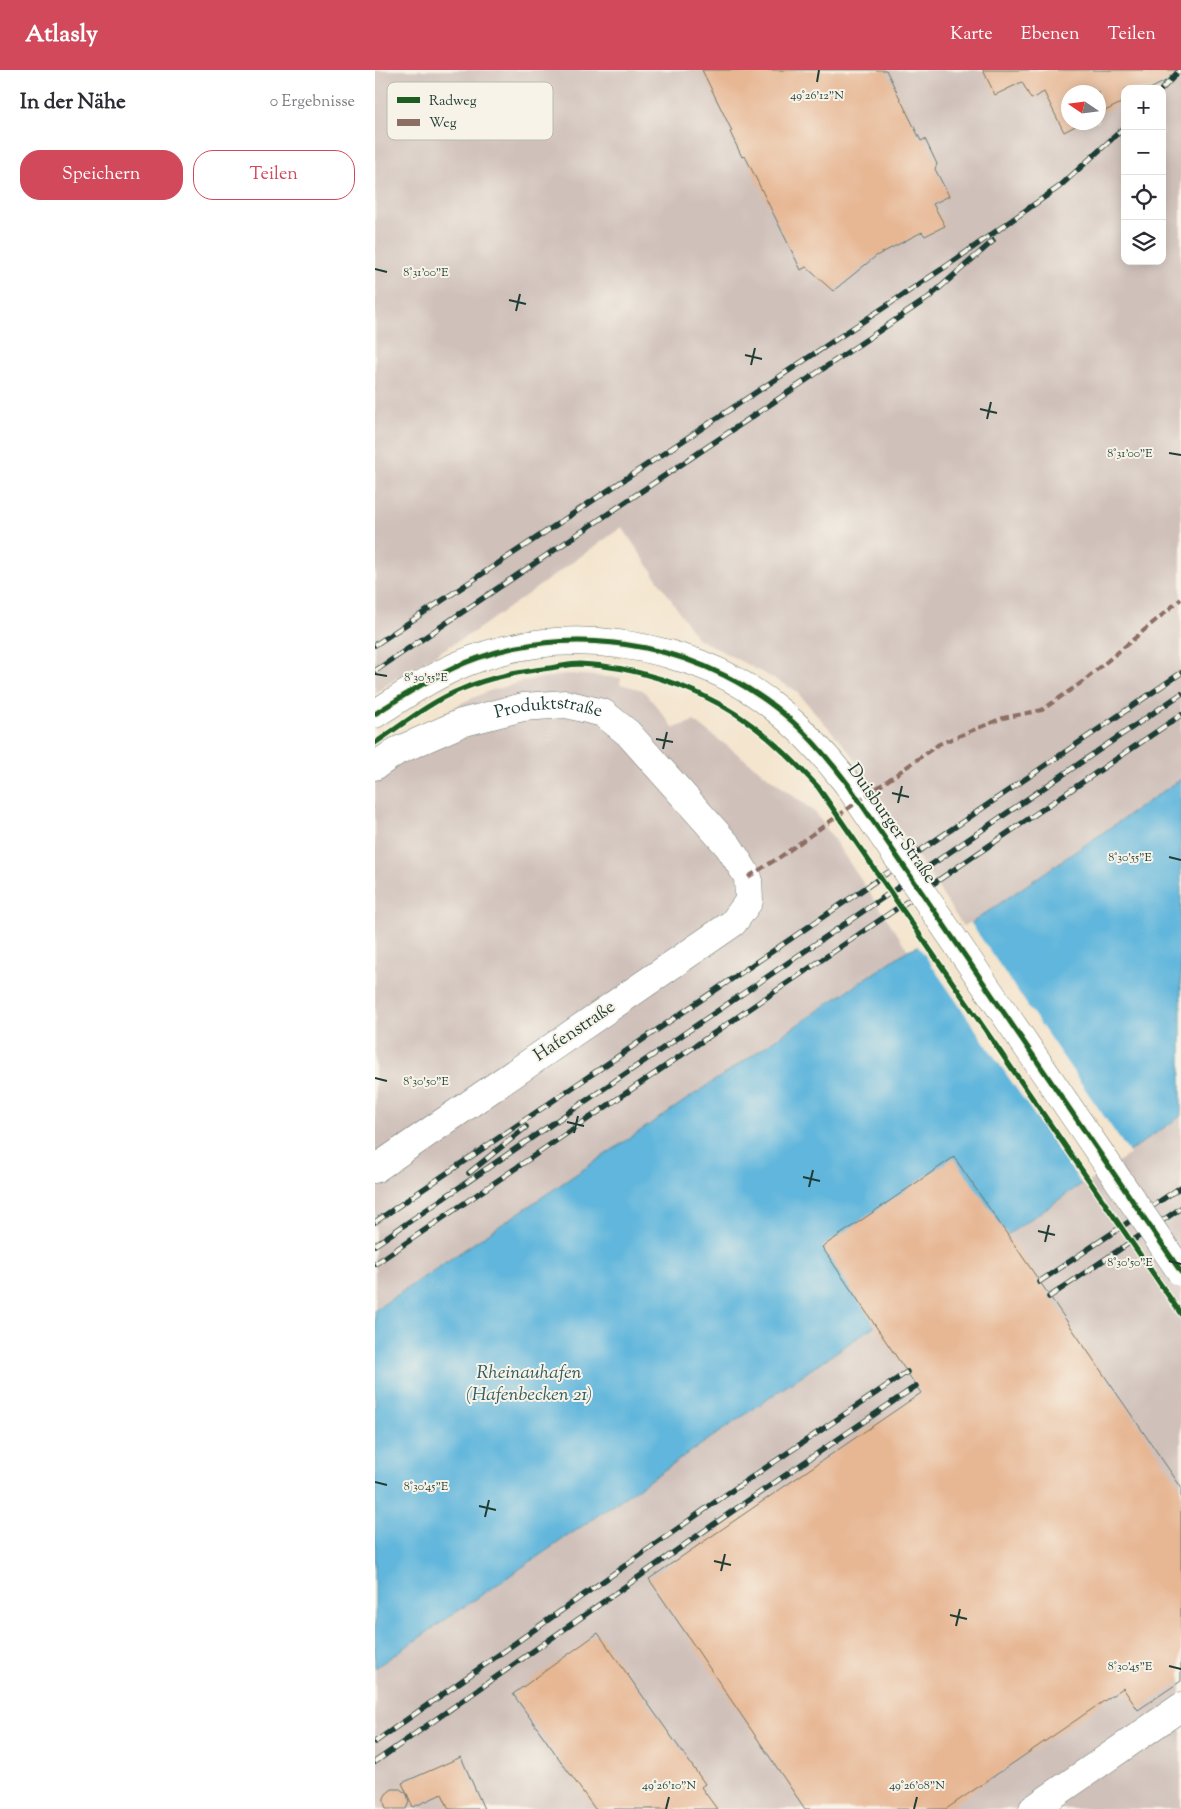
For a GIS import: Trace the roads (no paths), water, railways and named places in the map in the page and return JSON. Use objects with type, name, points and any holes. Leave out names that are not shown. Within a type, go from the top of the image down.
[{"type":"street","name":"Duisburger Straße","points":[[375,714],[456,667],[505,650],[561,641],[593,641],[622,644],[669,654],[702,665],[732,679],[761,698],[793,722],[822,751],[853,791],[1181,1272]]},
{"type":"street","name":"Produktstraße","points":[[375,766],[397,751],[461,724],[523,707],[566,704],[603,713],[628,732],[729,847],[749,877]]},
{"type":"street","name":"Hafenstraße","points":[[375,1169],[733,923],[749,901],[749,877]]},
{"type":"street","points":[[1033,1809],[1181,1707]]},
{"type":"water","name":"Rheinauhafen (Hafenbecken 21)","points":[[1181,779],[1181,1116],[375,1668],[375,1310],[908,950],[964,928]]},
{"type":"railway","points":[[1166,85],[1180,70]]},
{"type":"railway","points":[[375,645],[948,265],[1059,187],[1122,130]]},
{"type":"railway","points":[[375,671],[928,298],[993,241]]},
{"type":"railway","points":[[375,1222],[1181,673]]},
{"type":"railway","points":[[375,1245],[1181,694]]},
{"type":"railway","points":[[375,1264],[1181,715]]},
{"type":"railway","points":[[469,1173],[526,1127]]},
{"type":"railway","points":[[1039,1282],[1181,1187]]},
{"type":"railway","points":[[1049,1297],[1181,1208]]},
{"type":"railway","points":[[375,1742],[721,1498],[907,1372]]},
{"type":"railway","points":[[375,1762],[727,1515],[916,1386]]}]
